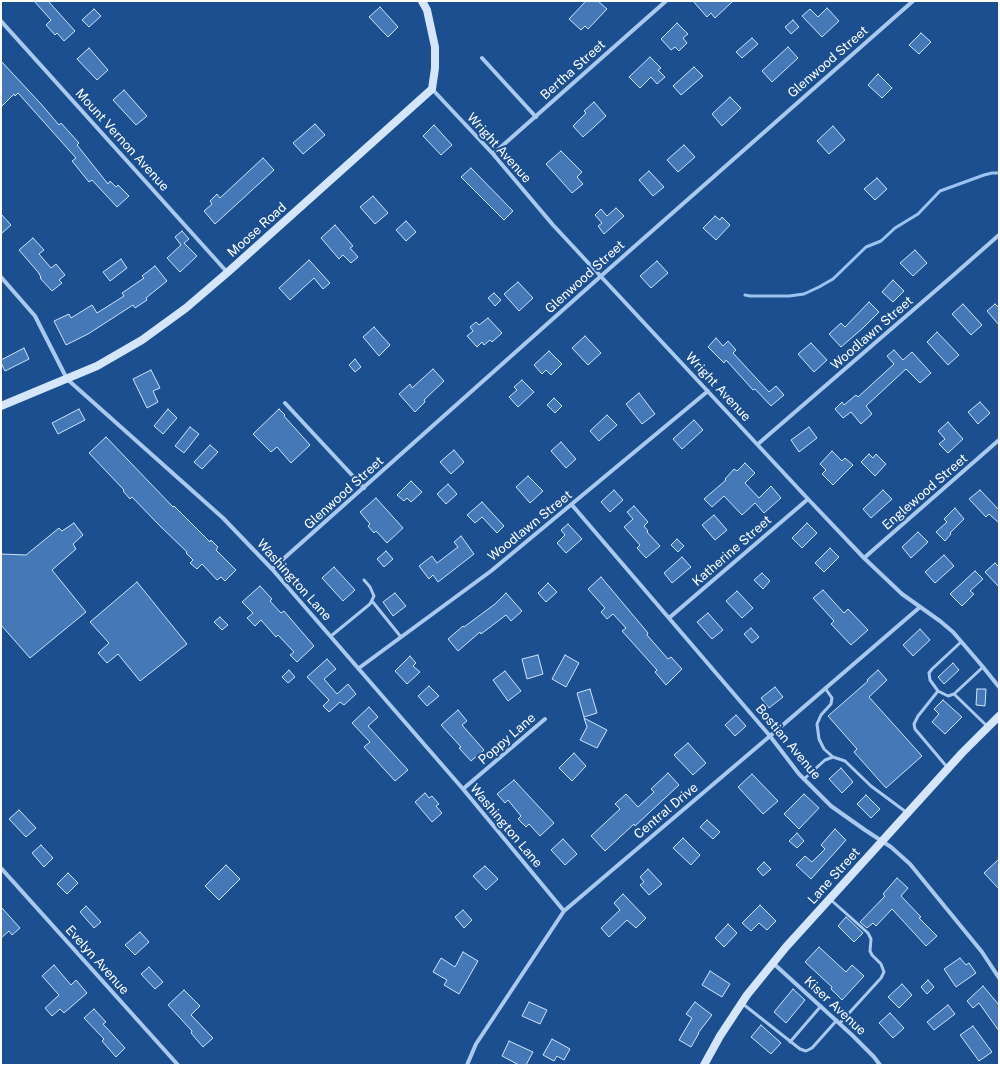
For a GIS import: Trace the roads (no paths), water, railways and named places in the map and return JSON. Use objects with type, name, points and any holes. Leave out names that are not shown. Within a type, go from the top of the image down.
[{"type":"street","points":[[422,1],[426,10],[435,48],[435,68],[432,89]]},
{"type":"street","name":"Bertha Street","points":[[493,154],[666,1]]},
{"type":"street","name":"Glenwood Street","points":[[272,569],[913,1]]},
{"type":"street","name":"Mount Vernon Avenue","points":[[1,21],[228,272]]},
{"type":"street","points":[[482,58],[536,117]]},
{"type":"street","name":"Wright Avenue","points":[[432,89],[493,154],[553,225],[808,499],[864,558],[902,594],[953,632],[999,687]]},
{"type":"street","name":"Moose Road","points":[[1,406],[97,366],[142,340],[186,308],[432,89]]},
{"type":"street","name":"Woodlawn Street","points":[[758,444],[999,235]]},
{"type":"street","name":"Washington Lane","points":[[1,277],[35,316],[67,379],[223,518],[272,569],[359,668],[564,911]]},
{"type":"street","name":"Woodlawn Street","points":[[359,668],[491,571],[708,391]]},
{"type":"street","points":[[285,403],[364,488]]},
{"type":"street","name":"Englewood Street","points":[[864,558],[999,440]]},
{"type":"street","name":"Katherine Street","points":[[669,618],[808,499]]},
{"type":"street","name":"Bostian Avenue","points":[[572,505],[770,736],[804,779],[831,806],[891,847],[910,864],[982,952],[999,978]]},
{"type":"street","name":"Central Drive","points":[[467,1065],[476,1044],[564,911],[920,607]]},
{"type":"street","name":"Lane Street","points":[[704,1065],[742,1003],[773,963],[948,768],[999,716]]},
{"type":"street","name":"Poppy Lane","points":[[463,790],[545,719]]},
{"type":"street","name":"Evelyn Avenue","points":[[1,868],[178,1065]]},
{"type":"street","name":"Kiser Avenue","points":[[773,963],[839,1022],[880,1065]]},
{"type":"lane","points":[[331,636],[372,601],[374,596],[370,587],[364,580]]},
{"type":"lane","points":[[372,601],[400,637]]},
{"type":"lane","points":[[961,642],[929,673],[930,680],[938,691],[948,696],[954,694],[983,666]]},
{"type":"lane","points":[[825,688],[832,698],[831,704],[821,715],[817,724],[819,740],[824,749],[833,757],[845,761],[871,786],[908,813]]},
{"type":"lane","points":[[938,691],[918,716],[914,724],[915,729],[948,768]]},
{"type":"lane","points":[[954,694],[988,727]]},
{"type":"lane","points":[[804,779],[825,760],[833,757]]},
{"type":"lane","points":[[742,1003],[790,1042],[806,1051],[812,1048],[839,1022],[881,978],[884,972],[882,964],[872,955],[870,951],[871,939],[868,933],[830,899]]},
{"type":"lane","points":[[790,1042],[821,1006]]},
{"type":"waterway","points":[[745,295],[789,296],[804,294],[819,287],[833,279],[866,247],[881,241],[895,228],[918,214],[940,191],[984,175],[999,173]]}]
